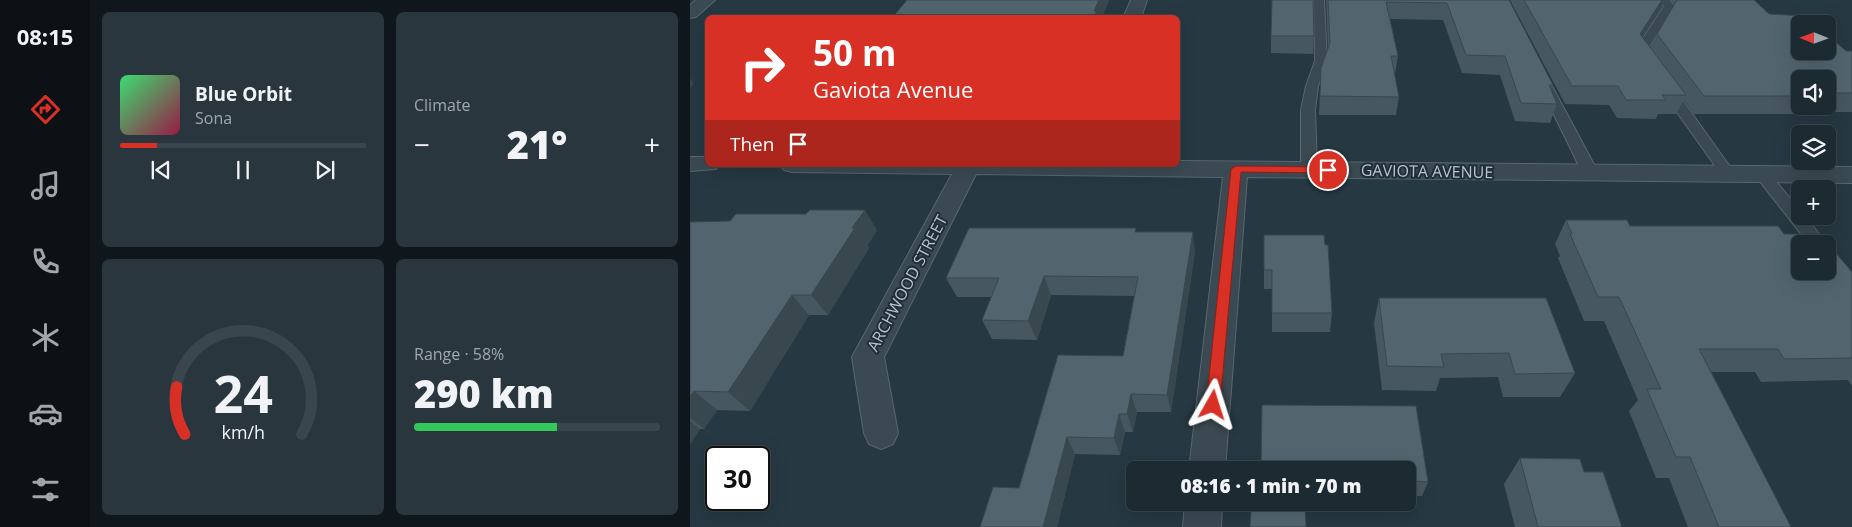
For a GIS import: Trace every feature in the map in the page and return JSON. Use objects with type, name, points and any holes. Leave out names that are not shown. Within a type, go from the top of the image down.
[{"type":"street","points":[[690,13],[708,0]]},
{"type":"street","points":[[1133,15],[1139,0]]},
{"type":"street","points":[[690,164],[705,164]]},
{"type":"street","name":"ARCHWOOD STREET","points":[[881,433],[868,357],[968,167]]},
{"type":"street","name":"GAVIOTA AVENUE","points":[[1131,167],[1852,175]]},
{"type":"street","points":[[1208,461],[1236,169]]},
{"type":"street","points":[[1202,527],[1203,511]]},
{"type":"lane","points":[[1310,170],[1308,110],[1312,86],[1321,61],[1319,0]]},
{"type":"lane","points":[[1665,0],[1670,6],[1640,52],[1728,174]]},
{"type":"lane","points":[[1542,77],[1590,172]]},
{"type":"lane","points":[[1762,174],[1812,235]]},
{"type":"building","points":[[907,0],[1099,0],[1094,11],[1097,11],[1095,15],[894,15]]},
{"type":"building","points":[[1272,0],[1313,0],[1314,36],[1271,36]]},
{"type":"building","points":[[1328,0],[1509,0],[1553,85],[1549,85],[1557,104],[1521,103],[1505,56],[1466,55],[1447,3],[1386,2],[1398,56],[1391,56],[1399,97],[1320,96],[1321,68],[1330,43]]},
{"type":"building","points":[[1524,0],[1662,0],[1640,34],[1686,95],[1662,95],[1666,100],[1626,100],[1618,86],[1572,86]]},
{"type":"building","points":[[1677,0],[1754,0],[1769,14],[1791,15],[1791,60],[1836,60],[1836,42],[1846,51],[1852,51],[1852,93],[1836,93],[1836,70],[1791,70],[1791,96],[1704,96],[1657,34]]},
{"type":"building","points":[[810,210],[865,210],[811,295],[792,295],[728,392],[694,391],[690,397],[690,222],[730,221],[736,214],[806,214]]},
{"type":"building","points":[[1566,220],[1627,220],[1630,226],[1778,226],[1784,234],[1821,235],[1791,235],[1791,280],[1836,280],[1836,253],[1852,272],[1852,358],[1784,359],[1778,349],[1699,349],[1791,527],[1719,527],[1690,457],[1676,457],[1647,389],[1661,389],[1619,297],[1598,297],[1570,234],[1572,234]]},
{"type":"building","points":[[969,228],[1136,228],[1135,232],[1193,232],[1167,395],[1131,394],[1127,414],[1119,414],[1114,438],[1067,437],[1043,527],[980,527],[993,487],[1019,488],[1058,355],[1123,356],[1138,277],[1044,276],[1028,321],[982,320],[999,278],[946,278]]},
{"type":"building","points":[[1264,235],[1324,235],[1325,245],[1328,245],[1332,313],[1272,313],[1272,270],[1264,270]]},
{"type":"building","points":[[1379,298],[1546,298],[1575,373],[1515,374],[1509,353],[1441,354],[1444,367],[1387,366]]},
{"type":"building","points":[[1262,405],[1416,406],[1428,482],[1416,481],[1416,461],[1261,461]]},
{"type":"building","points":[[1520,458],[1580,459],[1584,472],[1603,472],[1622,527],[1538,527]]},
{"type":"building","points":[[1251,511],[1305,511],[1306,527],[1250,527]]},
{"type":"route","points":[[1213,405],[1236,169],[1328,170]]}]
